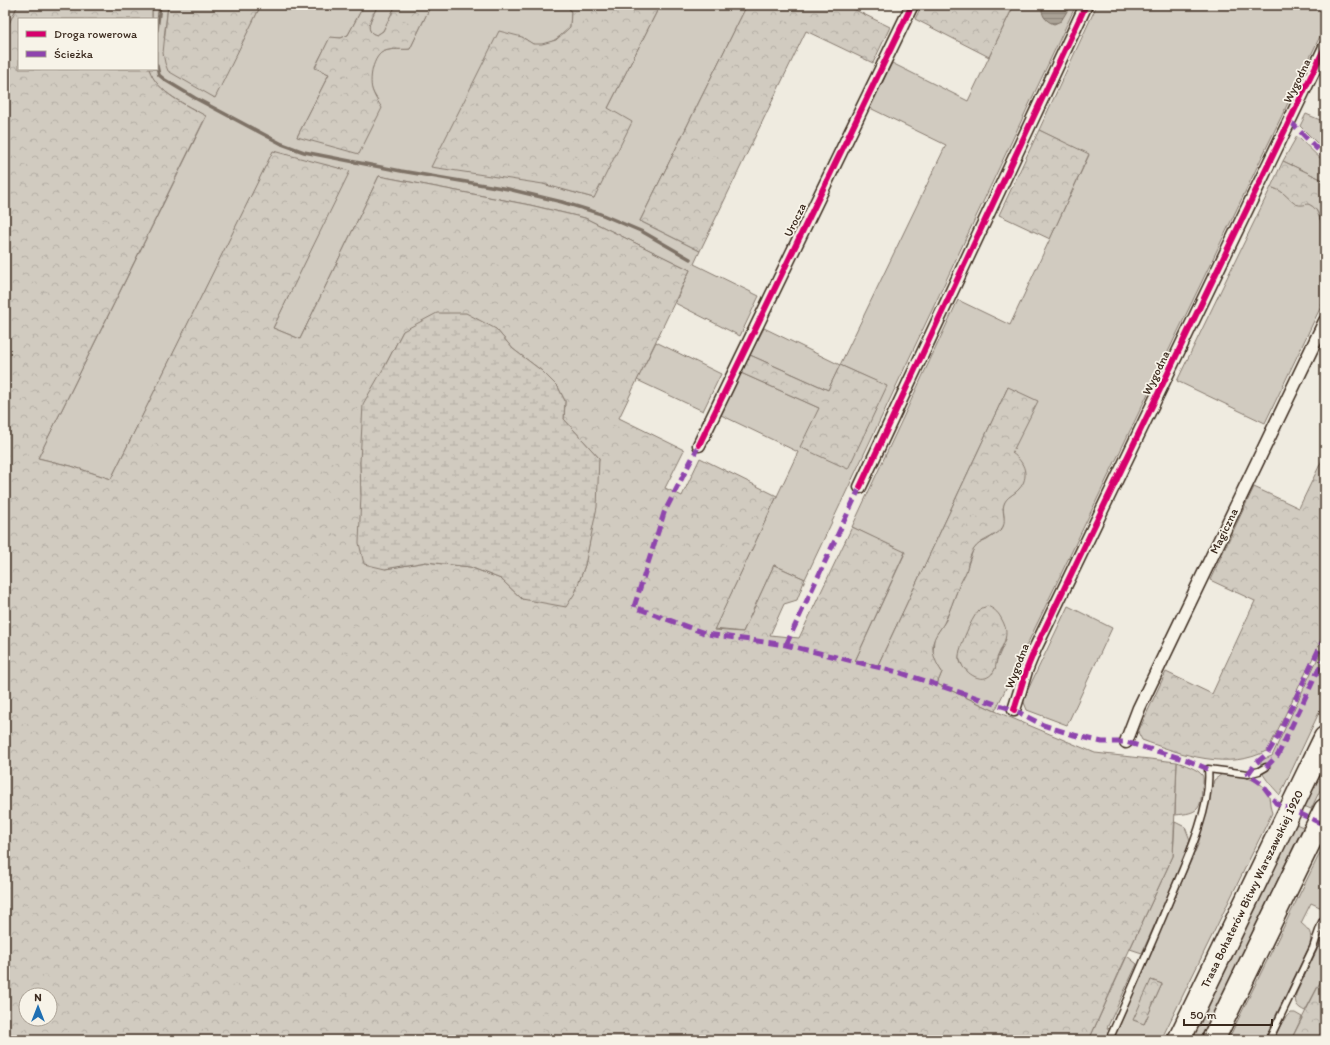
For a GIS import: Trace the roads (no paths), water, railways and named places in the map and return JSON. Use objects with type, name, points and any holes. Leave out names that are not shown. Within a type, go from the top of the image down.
[{"type":"highway","name":"Trasa Bohaterów Bitwy Warszawskiej 1920","points":[[1179,1040],[1325,738]]},
{"type":"highway","points":[[1212,1040],[1321,819]]},
{"type":"street","name":"Urocza","points":[[699,445],[912,5]]},
{"type":"street","points":[[860,487],[1086,5]]},
{"type":"street","name":"Wygodna","points":[[1014,710],[1026,671],[1035,649],[1325,48]]},
{"type":"street","name":"Magiczna","points":[[1126,742],[1139,708],[1325,321]]},
{"type":"lane","points":[[1109,1040],[1190,853],[1208,789],[1208,769],[1248,774],[1266,767]]},
{"type":"lane","points":[[1269,1040],[1313,948],[1322,922]]},
{"type":"waterway","points":[[158,22],[160,5]]},
{"type":"waterway","points":[[158,70],[159,75],[165,80],[195,98],[282,144],[304,152],[401,171],[508,189],[562,202],[598,213],[643,232],[690,259]]}]
